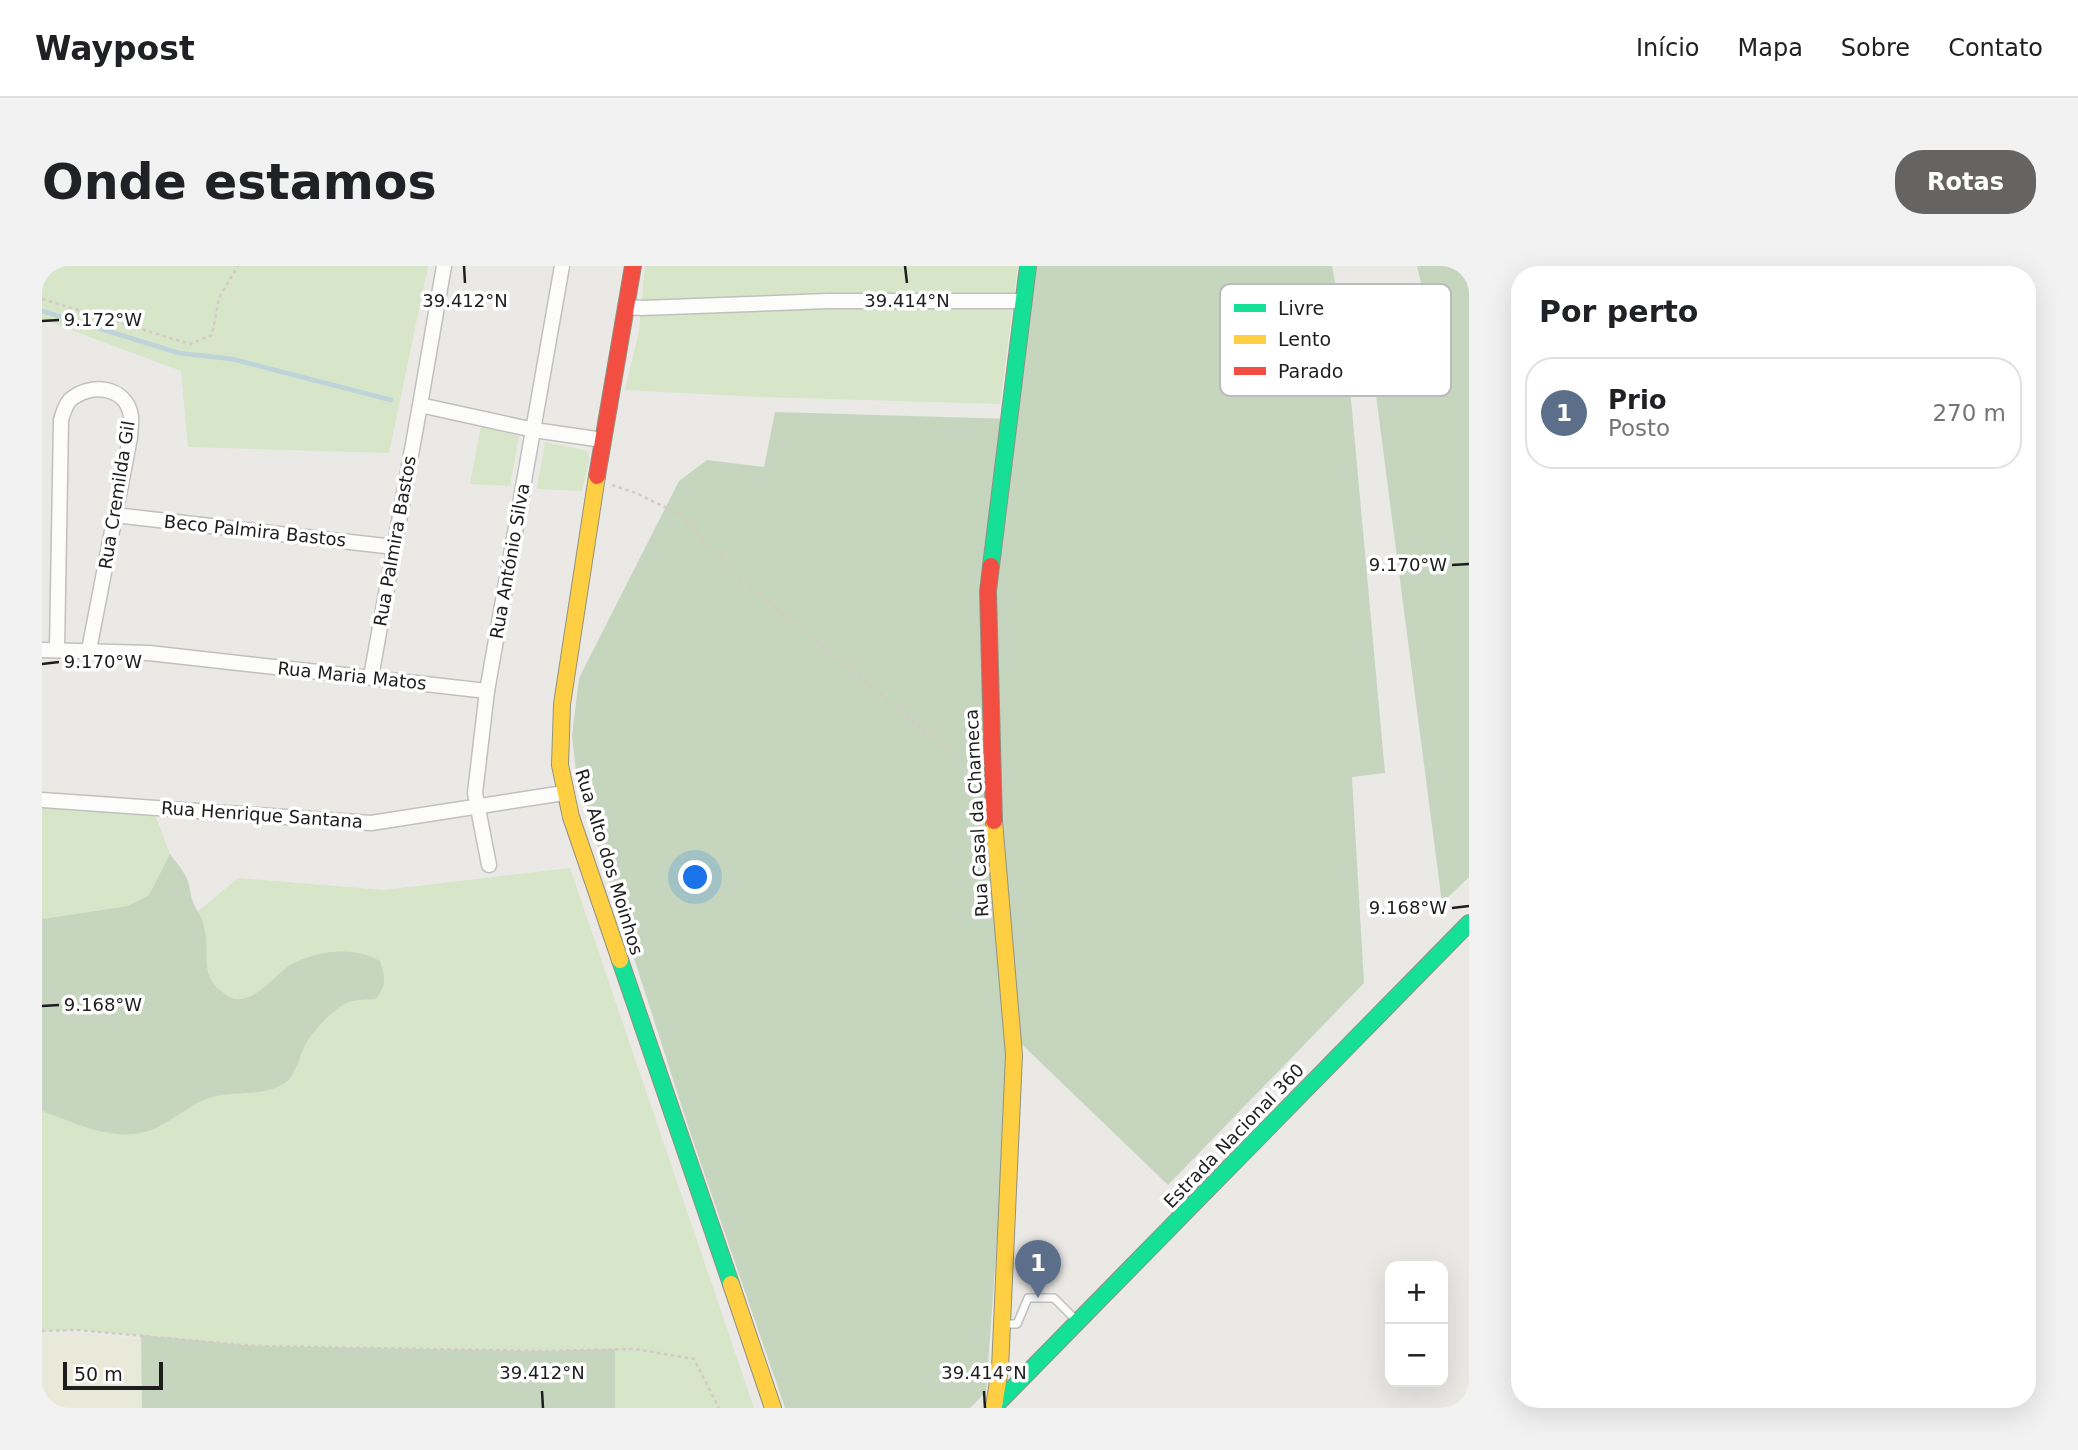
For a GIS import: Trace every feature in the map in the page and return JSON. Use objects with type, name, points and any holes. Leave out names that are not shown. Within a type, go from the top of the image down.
[{"type":"street","name":"Rua Palmira Bastos","points":[[371,677],[444,266]]},
{"type":"street","name":"Rua António Silva","points":[[487,691],[562,266]]},
{"type":"street","name":"Rua Alto dos Moinhos","points":[[633,266],[596,480],[561,719],[560,767],[564,793],[773,1408]]},
{"type":"street","name":"Rua Casal da Charneca","points":[[993,1407],[1000,1365],[1009,1216],[1014,1055],[992,785],[988,591],[1028,266]]},
{"type":"street","points":[[626,307],[828,301],[1024,301]]},
{"type":"street","name":"Rua Cremilda Gil","points":[[49,650],[61,420],[67,402],[80,393],[96,388],[111,390],[123,400],[131,413],[130,438],[89,650]]},
{"type":"street","points":[[420,405],[534,430],[603,440]]},
{"type":"street","name":"Beco Palmira Bastos","points":[[115,515],[394,547]]},
{"type":"street","name":"Rua Maria Matos","points":[[49,650],[149,653],[487,691]]},
{"type":"street","points":[[487,691],[475,793],[489,865]]},
{"type":"street","name":"Rua Henrique Santana","points":[[42,800],[371,823],[564,793]]},
{"type":"street","name":"Estrada Nacional 360","points":[[993,1407],[1469,923]]},
{"type":"street","points":[[1000,1365],[1026,1375]]},
{"type":"street","points":[[1000,1365],[1012,1389]]},
{"type":"lane","points":[[1001,1324],[1017,1324],[1028,1298],[1054,1298],[1078,1322]]},
{"type":"path","points":[[42,299],[190,344],[212,335],[219,298],[237,266]]},
{"type":"path","points":[[596,480],[636,493],[679,514],[741,579],[955,758],[992,785]]},
{"type":"path","points":[[42,1331],[90,1331],[255,1346],[540,1351],[635,1349],[694,1359],[719,1408]]},
{"type":"shaded area","points":[[79,1333],[143,1339],[144,1408],[42,1408],[42,1334]]},
{"type":"green space","points":[[42,266],[428,266],[389,453],[188,447],[181,371],[42,319]]},
{"type":"green space","points":[[645,266],[1018,266],[1000,404],[625,390],[639,331]]},
{"type":"green space","points":[[1034,266],[1332,266],[1335,284],[1220,284],[1220,396],[1351,396],[1385,773],[1352,777],[1364,983],[1168,1185],[1012,1035],[986,1392],[970,1408],[785,1408],[689,1129],[577,781],[572,736],[579,678],[679,481],[707,460],[764,467],[775,412],[1013,419]]},
{"type":"green space","points":[[1417,266],[1469,266],[1469,877],[1442,903],[1376,396],[1451,396],[1451,284],[1421,284]]},
{"type":"green space","points":[[481,426],[519,436],[510,486],[470,484]]},
{"type":"green space","points":[[545,442],[588,451],[589,461],[582,491],[537,489]]},
{"type":"green space","points":[[42,805],[152,807],[170,854],[149,895],[128,906],[42,919]]},
{"type":"green space","points":[[170,854],[188,881],[192,899],[203,923],[211,979],[225,994],[234,999],[252,996],[292,964],[313,956],[336,952],[359,953],[380,961],[384,976],[382,989],[376,999],[349,1002],[330,1015],[307,1041],[291,1077],[272,1089],[208,1098],[160,1126],[130,1134],[100,1131],[42,1111],[42,919],[128,906],[149,895]]},
{"type":"green space","points":[[570,868],[754,1408],[615,1408],[614,1349],[540,1351],[255,1346],[78,1330],[42,1331],[42,1014],[111,983],[238,878],[384,890]]},
{"type":"green space","points":[[141,1335],[255,1346],[540,1351],[615,1349],[615,1408],[142,1408]]},
{"type":"waterway","points":[[42,311],[179,353],[232,359],[391,400]]},
{"type":"traffic: fast","points":[[991,566],[1028,266]]},
{"type":"traffic: fast","points":[[993,1408],[1469,923]]},
{"type":"traffic: fast","points":[[620,960],[731,1284]]},
{"type":"traffic: slow","points":[[597,476],[562,704],[560,765],[571,817],[620,960]]},
{"type":"traffic: slow","points":[[994,821],[1014,1055],[1000,1369],[994,1406]]},
{"type":"traffic: slow","points":[[731,1284],[773,1408]]},
{"type":"traffic: jam","points":[[597,476],[633,266]]},
{"type":"traffic: jam","points":[[991,566],[988,591],[994,821]]},
{"type":"place","name":"Prio","points":[[1038,1298]]}]
